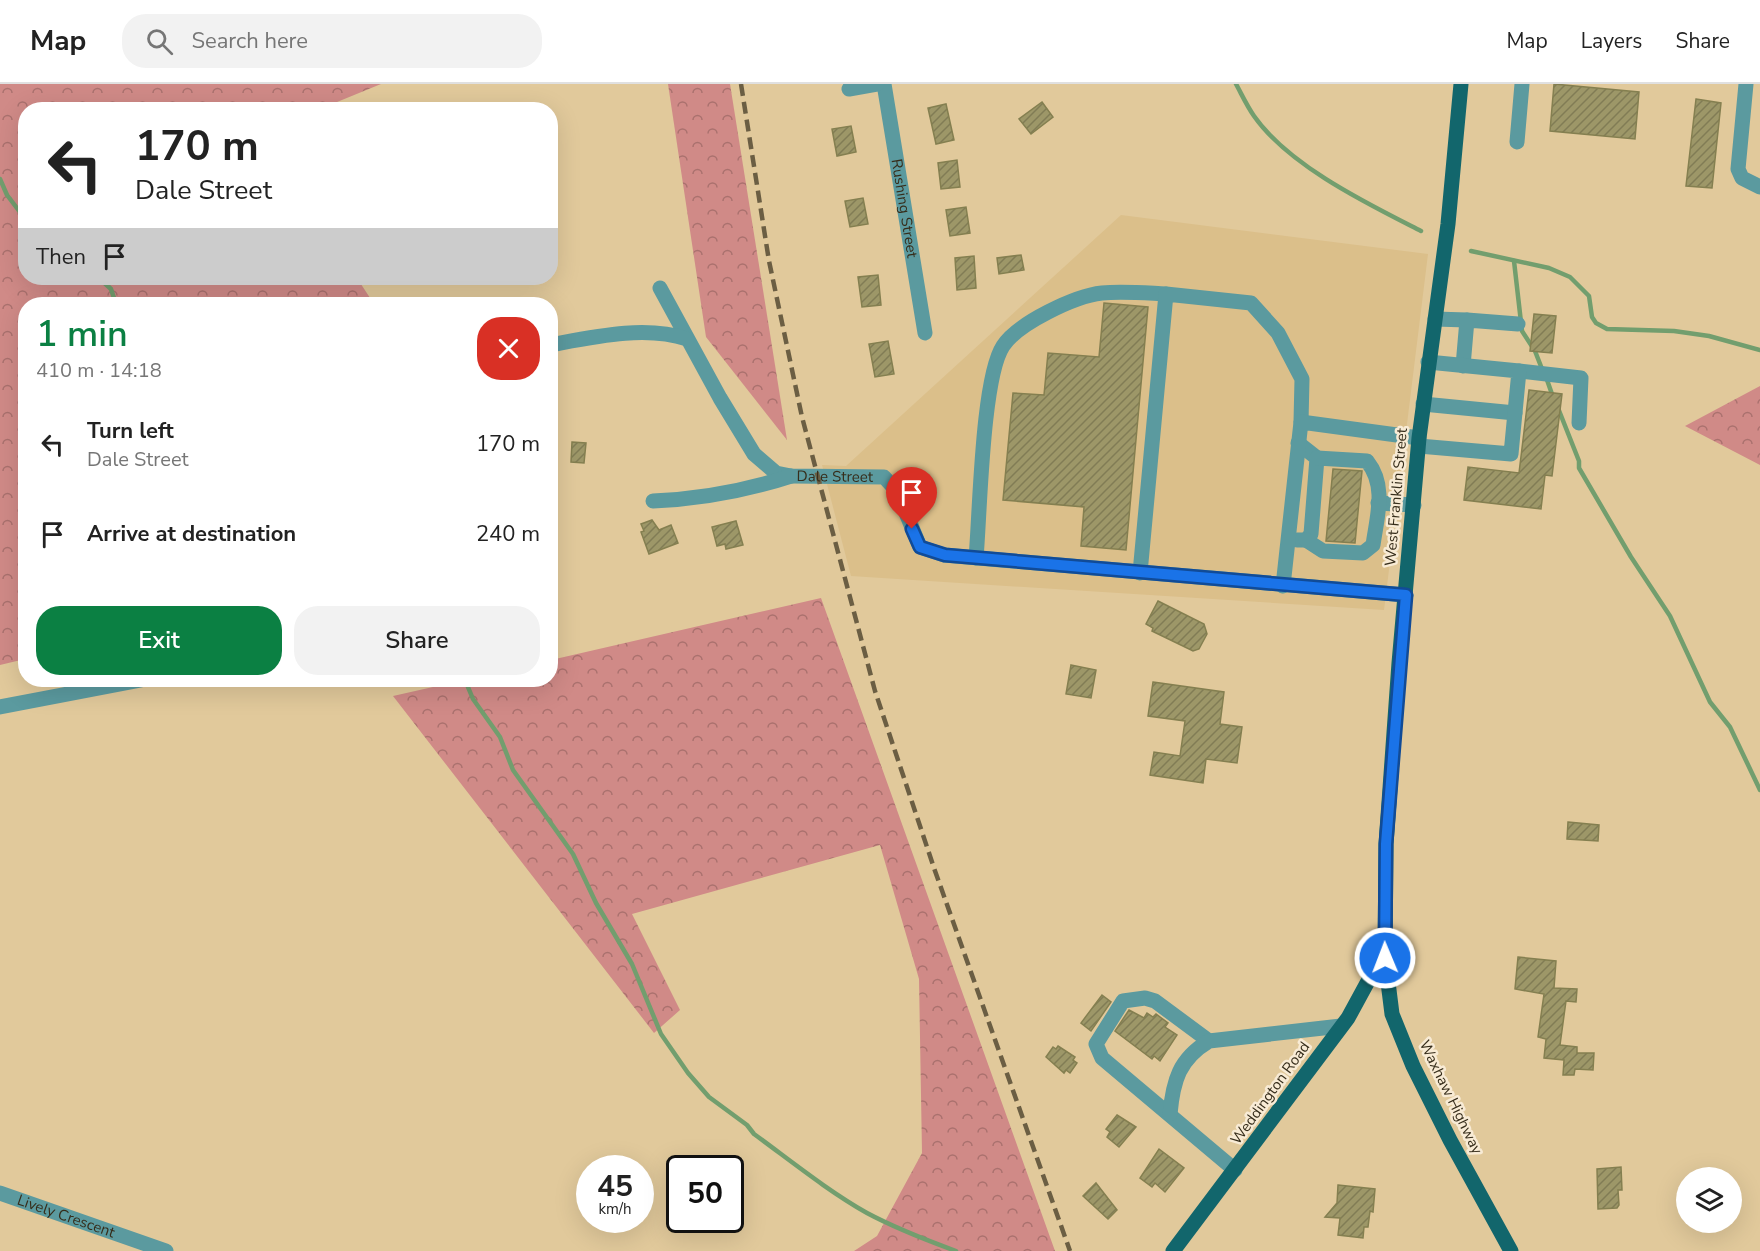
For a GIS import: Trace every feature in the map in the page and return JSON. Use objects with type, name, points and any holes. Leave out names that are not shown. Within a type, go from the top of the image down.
[{"type":"main road","name":"West Franklin Street","points":[[1385,950],[1386,844],[1419,442],[1448,224],[1461,84]]},
{"type":"main road","name":"Weddington Road","points":[[1173,1251],[1348,1018],[1385,950]]},
{"type":"main road","name":"Waxhaw Highway","points":[[1385,950],[1392,1014],[1413,1066],[1450,1140],[1512,1251]]},
{"type":"street","points":[[849,89],[878,84]]},
{"type":"street","name":"Rushing Street","points":[[884,84],[925,333]]},
{"type":"street","points":[[1517,142],[1522,84]]},
{"type":"street","points":[[1746,84],[1738,169],[1742,178],[1760,188]]},
{"type":"street","name":"Dale Street","points":[[660,288],[754,454],[776,473],[791,476],[884,477],[897,491],[920,547],[945,555],[1406,595]]},
{"type":"street","points":[[976,558],[988,403],[993,372],[1003,345],[1030,321],[1100,293],[1166,294],[1251,303],[1278,333],[1302,379],[1301,422],[1283,586]]},
{"type":"street","points":[[1140,573],[1166,294]]},
{"type":"street","points":[[1435,319],[1518,324]]},
{"type":"street","points":[[1462,366],[1467,320]]},
{"type":"street","points":[[558,343],[592,337],[666,332],[687,339]]},
{"type":"street","points":[[1428,362],[1581,378],[1579,423]]},
{"type":"street","points":[[1301,422],[1419,442],[1511,454],[1519,371]]},
{"type":"street","points":[[1423,404],[1515,413]]},
{"type":"street","points":[[1288,540],[1306,540],[1323,551],[1363,552],[1373,545],[1380,488],[1376,473],[1367,461],[1317,458],[1298,443]]},
{"type":"street","points":[[1306,540],[1311,534],[1317,458]]},
{"type":"street","points":[[653,501],[701,499],[791,476]]},
{"type":"street","points":[[1378,502],[1414,505]]},
{"type":"street","points":[[0,707],[104,687]]},
{"type":"street","points":[[1209,1041],[1155,1001],[1130,999],[1123,1000],[1096,1044],[1102,1058],[1235,1170]]},
{"type":"street","points":[[1170,1114],[1173,1083],[1197,1048],[1209,1041],[1341,1026]]},
{"type":"street","name":"Lively Crescent","points":[[0,1193],[166,1251]]},
{"type":"shaded area","points":[[1121,215],[1428,254],[1384,610],[851,576],[822,465],[846,466]]},
{"type":"green space","points":[[0,84],[381,84],[337,102],[18,102],[18,285],[362,285],[369,297],[18,297],[18,661],[0,665]]},
{"type":"green space","points":[[668,84],[730,84],[787,440],[706,337]]},
{"type":"green space","points":[[1760,386],[1760,465],[1685,426]]},
{"type":"green space","points":[[821,598],[1055,1251],[854,1251],[877,1236],[922,1153],[919,979],[880,845],[632,914],[680,1010],[654,1033],[393,696],[433,687],[558,687],[558,658]]},
{"type":"building","points":[[1554,84],[1639,92],[1635,139],[1550,131]]},
{"type":"building","points":[[1696,99],[1721,103],[1712,188],[1686,186]]},
{"type":"building","points":[[1042,102],[1053,117],[1031,134],[1019,119]]},
{"type":"building","points":[[946,104],[954,140],[936,144],[928,108]]},
{"type":"building","points":[[851,126],[856,152],[837,156],[832,129]]},
{"type":"building","points":[[957,160],[960,187],[941,189],[938,163]]},
{"type":"building","points":[[863,198],[868,224],[850,227],[845,201]]},
{"type":"building","points":[[966,207],[970,233],[950,236],[946,210]]},
{"type":"building","points":[[1021,255],[1024,270],[999,274],[997,258]]},
{"type":"building","points":[[974,256],[976,288],[957,290],[955,258]]},
{"type":"building","points":[[878,275],[881,305],[862,307],[858,277]]},
{"type":"building","points":[[1104,303],[1148,307],[1126,550],[1081,546],[1084,507],[1003,500],[1013,393],[1044,395],[1048,353],[1099,357]]},
{"type":"building","points":[[1534,314],[1556,316],[1552,353],[1530,351]]},
{"type":"building","points":[[888,341],[894,374],[875,377],[869,344]]},
{"type":"building","points":[[1529,390],[1562,394],[1552,476],[1545,475],[1541,509],[1464,500],[1468,467],[1519,473]]},
{"type":"building","points":[[572,442],[586,443],[584,463],[571,462]]},
{"type":"building","points":[[1333,469],[1362,471],[1355,543],[1326,541]]},
{"type":"building","points":[[652,520],[659,530],[671,525],[678,543],[649,554],[641,532],[644,531],[641,524]]},
{"type":"building","points":[[736,521],[743,545],[726,549],[725,544],[717,546],[712,527]]},
{"type":"building","points":[[1158,601],[1204,624],[1207,634],[1199,649],[1193,651],[1152,631],[1153,628],[1146,624]]},
{"type":"building","points":[[1071,665],[1096,670],[1091,698],[1066,694]]},
{"type":"building","points":[[1153,682],[1224,692],[1220,724],[1242,727],[1237,763],[1206,759],[1203,783],[1150,775],[1154,752],[1180,756],[1185,721],[1148,716]]},
{"type":"building","points":[[1568,822],[1599,825],[1598,841],[1567,839]]},
{"type":"building","points":[[1518,957],[1556,961],[1554,988],[1577,989],[1576,1002],[1566,1001],[1560,1045],[1577,1047],[1577,1053],[1594,1053],[1593,1070],[1575,1069],[1574,1075],[1563,1075],[1564,1060],[1544,1058],[1546,1039],[1538,1037],[1544,994],[1515,989]]},
{"type":"building","points":[[1102,995],[1111,1002],[1091,1031],[1081,1023]]},
{"type":"building","points":[[1129,1010],[1144,1018],[1147,1013],[1153,1017],[1156,1014],[1168,1023],[1165,1027],[1177,1035],[1160,1061],[1154,1056],[1152,1059],[1115,1031]]},
{"type":"building","points":[[1058,1046],[1075,1057],[1073,1060],[1077,1063],[1070,1073],[1066,1070],[1064,1073],[1046,1057],[1053,1047],[1056,1049]]},
{"type":"building","points":[[1117,1115],[1136,1127],[1119,1147],[1107,1137],[1110,1132],[1106,1129]]},
{"type":"building","points":[[1159,1149],[1184,1168],[1165,1192],[1155,1183],[1152,1187],[1140,1178]]},
{"type":"building","points":[[1621,1167],[1622,1190],[1618,1190],[1619,1205],[1617,1208],[1598,1209],[1597,1169]]},
{"type":"building","points":[[1096,1183],[1117,1210],[1108,1219],[1083,1196]]},
{"type":"building","points":[[1338,1185],[1375,1189],[1373,1212],[1370,1211],[1368,1227],[1364,1227],[1363,1238],[1338,1235],[1340,1218],[1325,1217],[1337,1203]]},
{"type":"waterway","points":[[1236,84],[1254,116],[1287,151],[1354,196],[1421,231]]},
{"type":"waterway","points":[[0,179],[7,195],[18,209]]},
{"type":"waterway","points":[[1471,251],[1549,268],[1570,277],[1589,296],[1592,317],[1596,323],[1607,329],[1674,331],[1709,336],[1760,350]]},
{"type":"waterway","points":[[1514,261],[1522,331],[1535,351],[1542,369]]},
{"type":"waterway","points":[[107,285],[114,297]]},
{"type":"waterway","points":[[1546,377],[1553,397]]},
{"type":"waterway","points":[[1558,408],[1579,461],[1579,468],[1631,557],[1670,616],[1710,702],[1730,727],[1760,790]]},
{"type":"waterway","points":[[468,687],[473,699],[500,737],[513,770],[573,854],[596,903],[632,964],[661,1034],[688,1073],[709,1097],[747,1125],[754,1134],[838,1195],[888,1224],[956,1251]]},
{"type":"railway","points":[[741,84],[769,261],[802,417],[875,691],[934,868],[1070,1251]]},
{"type":"route","points":[[912,529],[920,547],[945,555],[1406,595],[1386,844],[1385,958]]}]
